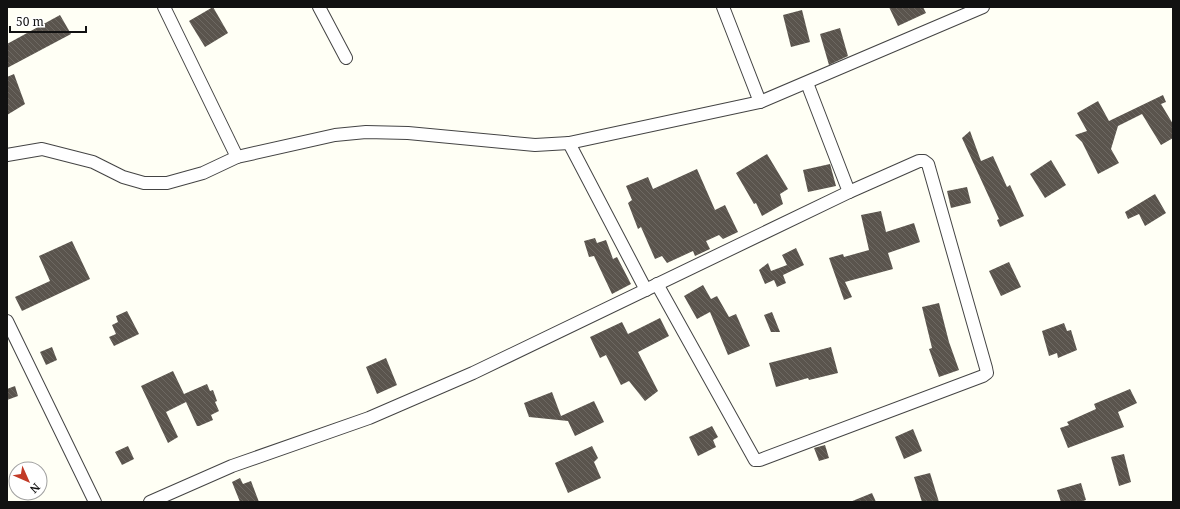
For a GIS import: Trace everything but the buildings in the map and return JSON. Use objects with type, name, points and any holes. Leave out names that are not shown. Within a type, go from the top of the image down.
[{"type":"street","points":[[164,7],[237,157]]},
{"type":"street","points":[[319,7],[346,58]]},
{"type":"street","points":[[723,7],[760,102]]},
{"type":"street","points":[[7,155],[42,149],[93,162],[123,177],[144,183],[167,183],[203,173],[237,157],[308,140],[366,132],[408,133],[535,146],[568,143],[760,102],[983,7]]},
{"type":"street","points":[[807,83],[849,192]]},
{"type":"street","points":[[568,143],[646,290]]},
{"type":"street","points":[[150,502],[232,466],[369,418],[473,373],[657,284],[849,192],[919,161],[924,161],[928,164],[987,373],[983,376],[760,460],[755,460],[657,284]]},
{"type":"street","points":[[7,320],[96,502]]}]
